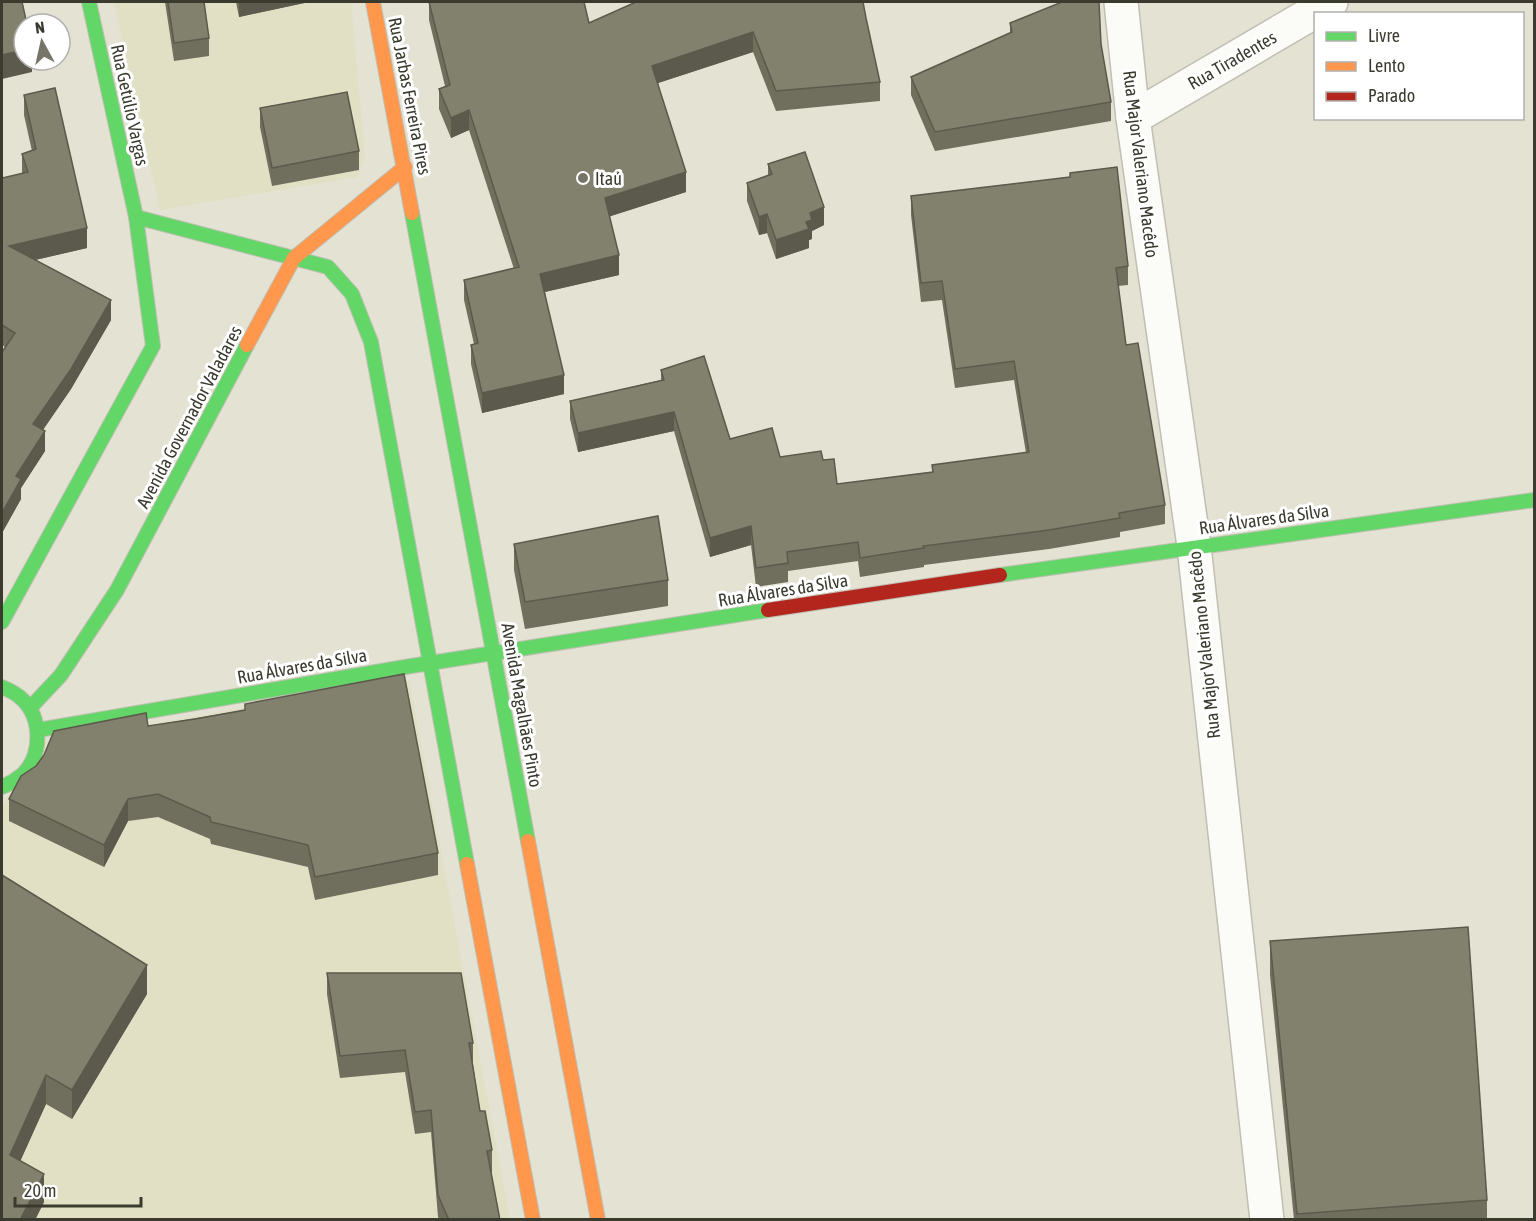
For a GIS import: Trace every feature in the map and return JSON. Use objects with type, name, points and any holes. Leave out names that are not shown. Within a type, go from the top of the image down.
[{"type":"street","name":"Rua Getúlio Vargas","points":[[2,622],[153,346],[136,217],[89,2]]},
{"type":"street","name":"Rua Jarbas Ferreira Pires","points":[[374,2],[411,197]]},
{"type":"street","name":"Rua Major Valeriano Macêdo","points":[[1121,2],[1133,118],[1194,546],[1267,1220]]},
{"type":"street","name":"Rua Tiradentes","points":[[1133,118],[1331,2]]},
{"type":"street","name":"Avenida Governador Valadares","points":[[30,708],[61,675],[117,590],[294,258],[405,167]]},
{"type":"street","name":"Avenida Magalhães Pinto","points":[[411,197],[598,1220]]},
{"type":"street","points":[[136,217],[328,267],[352,294],[371,342],[533,1220]]},
{"type":"street","name":"Rua Álvares da Silva","points":[[38,730],[495,652],[1194,546],[1534,500]]},
{"type":"street","points":[[2,687],[13,690],[30,708],[38,730],[36,754],[23,774],[2,788]]},
{"type":"shaded area","points":[[114,2],[351,2],[365,157],[358,177],[160,210]]},
{"type":"shaded area","points":[[409,680],[510,1219],[2,1220],[2,807],[37,743]]},
{"type":"building","points":[[2,2],[22,2],[24,12],[12,12],[12,53],[2,55]]},
{"type":"building","points":[[168,2],[204,2],[209,38],[174,43]]},
{"type":"building","points":[[429,2],[584,2],[589,23],[636,2],[863,2],[880,82],[776,91],[753,32],[652,66],[686,172],[605,198],[619,255],[540,274],[564,375],[482,393],[471,345],[478,343],[464,280],[519,267],[469,110],[451,118],[439,89],[450,85]]},
{"type":"building","points":[[1062,2],[1099,2],[1101,44],[1111,102],[935,132],[911,77],[1012,32],[1010,23]]},
{"type":"building","points":[[55,88],[87,228],[9,246],[111,300],[71,369],[33,424],[45,431],[16,476],[21,479],[2,513],[2,352],[15,333],[2,325],[2,178],[28,172],[22,154],[36,149],[24,95]]},
{"type":"building","points":[[347,92],[359,151],[272,168],[260,108]]},
{"type":"building","points":[[805,152],[824,207],[810,213],[812,220],[806,222],[809,229],[776,240],[767,214],[759,217],[747,183],[772,174],[768,164]]},
{"type":"building","points":[[1117,167],[1128,266],[1116,268],[1126,345],[1138,343],[1165,505],[1119,513],[1120,518],[1049,530],[923,546],[924,548],[860,558],[858,542],[787,552],[788,563],[756,568],[751,526],[710,538],[674,412],[578,433],[570,401],[664,380],[661,370],[704,356],[730,439],[772,428],[780,457],[821,451],[823,460],[834,459],[837,484],[933,472],[932,465],[1029,452],[1014,361],[955,369],[942,281],[921,283],[911,196],[1070,177],[1070,173]]},
{"type":"building","points":[[658,516],[668,580],[525,602],[514,544]]},
{"type":"building","points":[[404,674],[438,853],[315,877],[308,845],[211,822],[210,817],[158,794],[128,799],[104,845],[9,799],[21,776],[36,766],[44,755],[54,731],[146,713],[148,726],[195,719],[245,710],[245,704]]},
{"type":"building","points":[[2,875],[147,965],[72,1090],[46,1075],[10,1155],[44,1174],[20,1220],[2,1220]]},
{"type":"building","points":[[1468,927],[1487,1200],[1297,1214],[1270,941]]},
{"type":"building","points":[[327,973],[461,973],[473,1043],[469,1043],[480,1111],[485,1111],[492,1150],[487,1151],[500,1220],[450,1220],[448,1218],[438,1195],[431,1110],[415,1112],[405,1050],[340,1056]]},
{"type":"traffic: fast","points":[[2,622],[153,346],[136,217],[89,2]]},
{"type":"traffic: fast","points":[[412,213],[528,841]]},
{"type":"traffic: fast","points":[[136,217],[328,267],[352,294],[371,342],[467,864]]},
{"type":"traffic: fast","points":[[30,708],[61,675],[117,590],[247,345]]},
{"type":"traffic: fast","points":[[1000,575],[1534,500]]},
{"type":"traffic: fast","points":[[38,730],[411,666],[768,610]]},
{"type":"traffic: fast","points":[[2,687],[17,695],[29,707],[36,726],[37,737],[37,747],[29,767],[20,777],[2,787]]},
{"type":"traffic: slow","points":[[373,2],[412,213]]},
{"type":"traffic: slow","points":[[247,345],[294,258],[405,167]]},
{"type":"traffic: slow","points":[[528,841],[598,1220]]},
{"type":"traffic: slow","points":[[467,864],[533,1220]]},
{"type":"traffic: jam","points":[[768,610],[1000,575]]},
{"type":"place","name":"Itaú","points":[[583,178]]}]
